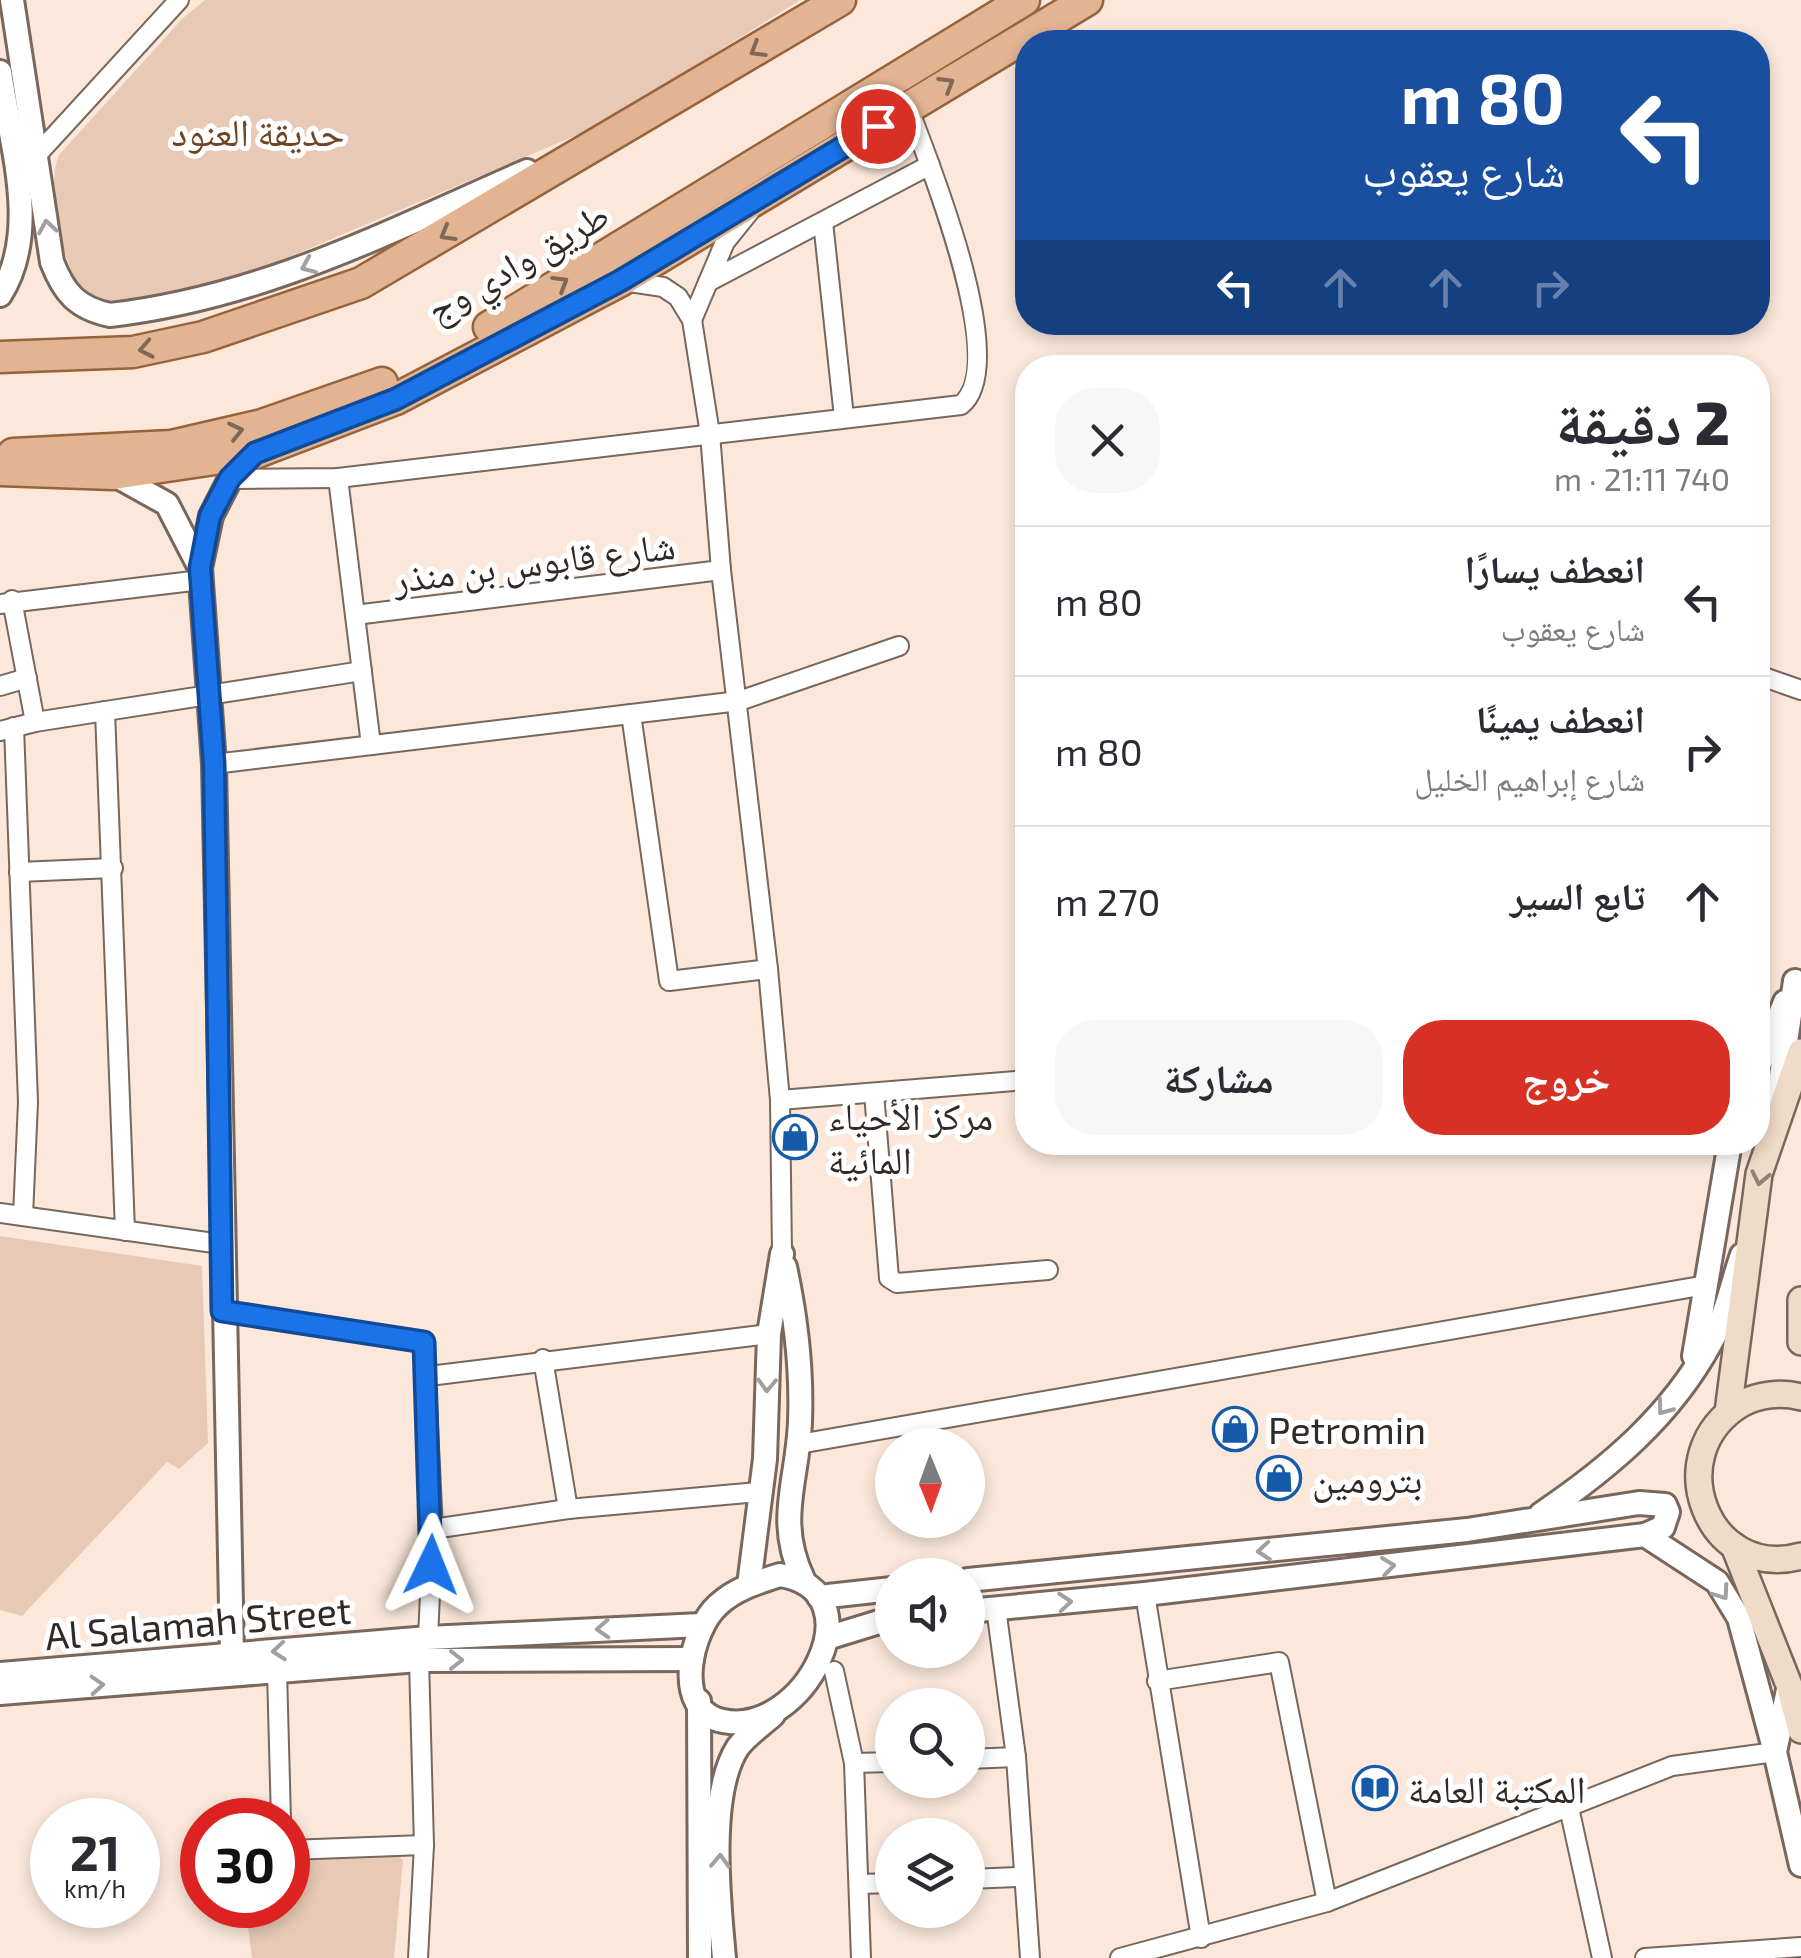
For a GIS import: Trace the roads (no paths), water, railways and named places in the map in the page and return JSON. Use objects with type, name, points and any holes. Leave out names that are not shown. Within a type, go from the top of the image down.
[{"type":"main road","name":"طريق وادي وج","points":[[0,357],[133,352],[203,337],[361,284],[840,0]]},
{"type":"main road","name":"طريق وادي وج","points":[[0,454],[171,446],[262,425],[376,386],[498,322],[1024,0]]},
{"type":"main road","points":[[1037,30],[1087,0]]},
{"type":"main road","points":[[0,470],[112,474],[255,453],[396,399],[620,281],[1015,43]]},
{"type":"main road","points":[[1770,1142],[1801,1052]]},
{"type":"main road","points":[[1765,1155],[1759,1174],[1728,1412],[1705,1443],[1697,1481],[1709,1517],[1734,1546],[1789,1686],[1801,1730]]},
{"type":"main road","points":[[1801,1300],[1801,1342]]},
{"type":"main road","points":[[1728,1412],[1770,1394],[1801,1397]]},
{"type":"main road","points":[[1734,1546],[1772,1559],[1801,1556]]},
{"type":"street","points":[[12,0],[52,262],[62,286],[74,301],[110,315],[226,296],[286,276],[622,130]]},
{"type":"street","points":[[35,157],[178,0]]},
{"type":"street","points":[[0,72],[22,221],[20,249],[0,295]]},
{"type":"street","points":[[230,478],[338,478],[961,405],[974,388],[978,345],[972,307],[930,165],[908,107]]},
{"type":"street","points":[[708,282],[930,165]]},
{"type":"street","points":[[692,320],[725,242],[759,200]]},
{"type":"street","points":[[823,222],[844,417]]},
{"type":"street","points":[[620,281],[662,286],[678,298],[692,320],[710,434],[721,570],[740,701],[768,969],[780,1100],[782,1254],[769,1334],[765,1459],[749,1585]]},
{"type":"street","points":[[232,1655],[222,1311],[214,764],[200,574],[210,516],[230,478],[255,453]]},
{"type":"street","points":[[112,474],[168,504],[200,574]]},
{"type":"street","points":[[338,478],[371,745]]},
{"type":"street","name":"شارع قابوس بن منذر","points":[[355,615],[721,570]]},
{"type":"street","points":[[35,722],[6,602],[200,574]]},
{"type":"street","points":[[214,764],[740,701],[899,646]]},
{"type":"street","points":[[22,1216],[28,1102],[19,872],[9,832],[7,729],[362,672]]},
{"type":"street","points":[[0,686],[27,678]]},
{"type":"street","points":[[1770,679],[1801,690]]},
{"type":"street","points":[[106,711],[125,1231]]},
{"type":"street","points":[[630,714],[669,982],[768,969]]},
{"type":"street","points":[[19,872],[114,868]]},
{"type":"street","points":[[1770,1040],[1798,974]]},
{"type":"street","points":[[1773,1133],[1798,974]]},
{"type":"street","points":[[780,1100],[1015,1081]]},
{"type":"street","points":[[874,1093],[890,1278],[897,1284],[1048,1270]]},
{"type":"street","points":[[1691,1371],[1728,1155]]},
{"type":"street","points":[[0,1213],[221,1244]]},
{"type":"street","points":[[1533,1520],[1595,1480],[1630,1448],[1691,1371],[1712,1340],[1752,1228]]},
{"type":"street","points":[[724,1958],[719,1897],[722,1796],[739,1746],[799,1692],[826,1638],[829,1618],[789,1549],[787,1526],[799,1444],[798,1328],[782,1254]]},
{"type":"street","points":[[799,1444],[1706,1285]]},
{"type":"street","points":[[222,1311],[424,1342],[433,1528],[424,1649],[424,1845],[418,1958]]},
{"type":"street","points":[[428,1376],[769,1334]]},
{"type":"street","points":[[543,1360],[568,1509]]},
{"type":"street","points":[[433,1528],[568,1509],[758,1492]]},
{"type":"street","points":[[985,1578],[1533,1520],[1639,1503],[1666,1505],[1668,1520],[1646,1535],[985,1609]]},
{"type":"street","points":[[1646,1535],[1717,1582],[1732,1606],[1752,1660],[1801,1865]]},
{"type":"street","points":[[700,1958],[699,1701],[692,1658],[700,1625],[719,1603],[749,1585],[780,1575],[811,1588],[875,1589]]},
{"type":"street","points":[[1145,1594],[1201,1938]]},
{"type":"street","points":[[996,1608],[1016,1757],[1021,1877],[1030,1958]]},
{"type":"street","points":[[826,1638],[875,1623]]},
{"type":"street","name":"Al Salamah Street","points":[[0,1693],[277,1670],[424,1649],[700,1625]]},
{"type":"street","name":"Al Salamah Street","points":[[0,1674],[232,1655],[424,1649],[692,1658]]},
{"type":"street","points":[[1157,1681],[1279,1662],[1327,1902]]},
{"type":"street","points":[[277,1670],[280,1798]]},
{"type":"street","points":[[834,1672],[854,1764],[861,1958]]},
{"type":"street","points":[[1775,1752],[1789,1686]]},
{"type":"street","points":[[699,1701],[719,1721],[740,1722],[776,1712]]},
{"type":"street","points":[[1120,1958],[1327,1902],[1568,1803],[1672,1766],[1775,1752]]},
{"type":"street","points":[[985,1758],[1016,1757]]},
{"type":"street","points":[[854,1764],[875,1763]]},
{"type":"street","points":[[1568,1803],[1602,1958]]},
{"type":"street","points":[[310,1849],[424,1845]]},
{"type":"street","points":[[985,1878],[1021,1877]]},
{"type":"street","points":[[860,1884],[875,1883]]},
{"type":"street","points":[[1645,1958],[1801,1946]]},
{"type":"place","name":"مركز الأحياء المائية","points":[[795,1137]]},
{"type":"place","name":"Petromin","points":[[1235,1429]]},
{"type":"place","name":"بترومين","points":[[1279,1478]]},
{"type":"place","name":"المكتبة العامة","points":[[1375,1788]]},
{"type":"park label","name":"حديقة العنود","points":[[258,131]]}]
